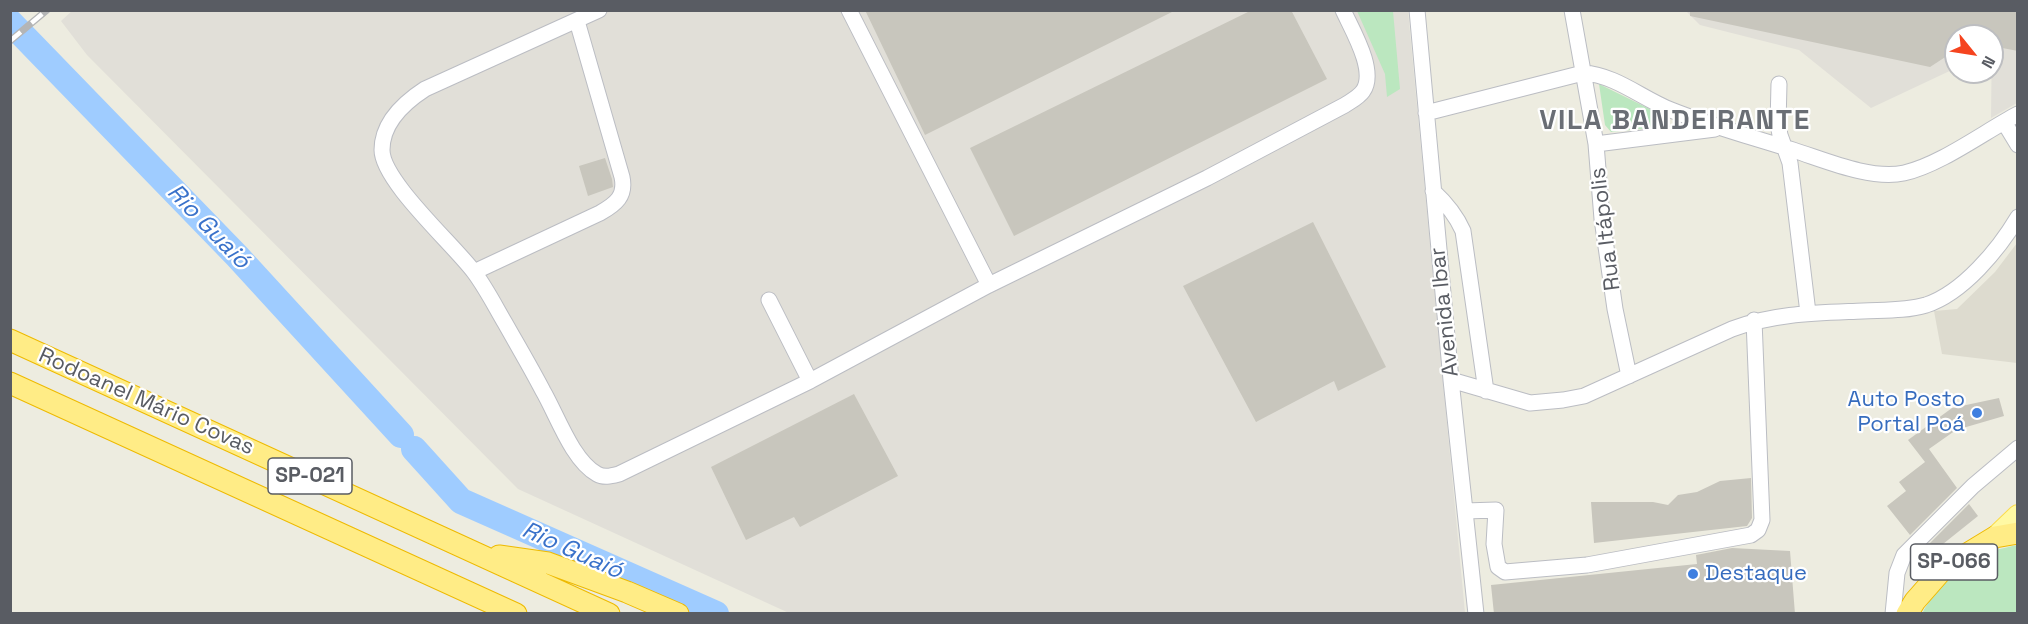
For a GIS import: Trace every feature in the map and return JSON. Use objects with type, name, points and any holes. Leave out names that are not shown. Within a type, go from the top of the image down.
[{"type":"highway","name":"Rodoanel Mário Covas","points":[[10,340],[609,614]]},
{"type":"highway","name":"Rodoanel Mário Covas","points":[[10,383],[516,614]]},
{"type":"highway","name":"SP-066","points":[[1907,614],[1915,601],[1944,568],[1995,537],[2018,533]]},
{"type":"highway","points":[[482,554],[548,563],[627,592],[678,614]]},
{"type":"main road","points":[[1995,537],[2018,515]]},
{"type":"street","points":[[600,10],[425,89],[411,98],[394,116],[385,132],[382,150],[386,166],[398,185],[474,272],[576,453],[596,474],[608,477],[619,474],[810,381],[989,285],[1207,178],[1345,105],[1365,89],[1368,78],[1366,64],[1343,10]]},
{"type":"street","points":[[849,10],[989,285]]},
{"type":"street","name":"Avenida Ibar","points":[[1417,10],[1451,380],[1476,614]]},
{"type":"street","name":"Rua Itápolis","points":[[1572,10],[1596,144],[1602,219],[1615,309],[1629,376]]},
{"type":"street","points":[[474,272],[600,213],[613,206],[622,193],[622,177],[577,21]]},
{"type":"street","points":[[1426,113],[1583,73],[1604,76],[1663,107],[1719,128],[1853,169],[1882,174],[1902,173],[1928,166],[2011,118],[2018,145]]},
{"type":"street","points":[[1779,84],[1778,124],[1790,163],[1808,313]]},
{"type":"street","points":[[1596,144],[1719,128]]},
{"type":"street","points":[[1433,191],[1457,217],[1463,231],[1485,391]]},
{"type":"street","points":[[1451,380],[1530,403],[1544,403],[1584,396],[1754,320],[1808,313],[1903,310],[1927,305],[1948,294],[1969,278],[2005,240],[2018,218]]},
{"type":"street","points":[[769,300],[810,381]]},
{"type":"street","points":[[1465,511],[1496,510],[1494,544],[1498,567],[1505,572],[1587,565],[1751,535],[1758,530],[1762,520],[1754,320]]},
{"type":"street","points":[[1893,614],[1897,573],[1904,555],[1973,486],[2018,448]]},
{"type":"shaded area","points":[[73,10],[1408,11],[1465,613],[789,613],[518,489],[87,55],[61,21]]},
{"type":"shaded area","points":[[1686,11],[2017,11],[2017,103],[1991,118],[1991,84],[2004,84],[2004,24],[1944,24],[1944,74],[1871,108],[1799,50],[1700,25]]},
{"type":"shaded area","points":[[2017,243],[2017,363],[1942,354],[1934,311],[1957,309],[1995,272]]},
{"type":"green space","points":[[1357,11],[1393,11],[1400,89],[1387,97],[1385,74]]},
{"type":"green space","points":[[1599,84],[1662,115],[1664,121],[1659,127],[1611,132],[1605,125]]},
{"type":"green space","points":[[2017,545],[2017,613],[1922,614],[1927,604],[1943,585],[1963,568],[1994,551]]},
{"type":"building","points":[[865,10],[1176,10],[925,135]]},
{"type":"building","points":[[1252,10],[1291,10],[1327,79],[1014,236],[970,148]]},
{"type":"building","points":[[1690,10],[2018,10],[2018,51],[2004,48],[2004,24],[1944,24],[1944,58],[1930,67],[1690,16]]},
{"type":"building","points":[[605,158],[613,187],[588,196],[579,166]]},
{"type":"building","points":[[1313,222],[1386,367],[1338,391],[1334,381],[1256,422],[1183,286]]},
{"type":"building","points":[[854,394],[898,476],[800,527],[794,517],[746,540],[711,467]]},
{"type":"building","points":[[1999,398],[2004,416],[1956,430],[1929,449],[1957,488],[1910,535],[1887,506],[1906,491],[1899,482],[1925,462],[1908,440],[1952,408]]},
{"type":"building","points":[[1751,478],[1752,518],[1747,526],[1594,543],[1591,502],[1653,502],[1668,505],[1678,495],[1697,492],[1720,481]]},
{"type":"building","points":[[1969,504],[1978,516],[1928,556],[1923,550]]},
{"type":"building","name":"Destaque","points":[[1732,548],[1790,551],[1795,614],[1494,614],[1491,585],[1697,564],[1696,555]]},
{"type":"waterway","name":"Rio Guaió","points":[[10,22],[237,256],[401,435]]},
{"type":"waterway","name":"Rio Guaió","points":[[414,449],[461,501],[716,614]]},
{"type":"railway","points":[[10,41],[47,10]]},
{"type":"place","name":"Auto Posto Portal Poá","points":[[1977,413]]},
{"type":"place","name":"Destaque","points":[[1693,574]]},
{"type":"district","name":"VILA BANDEIRANTE","points":[[1675,121]]}]
